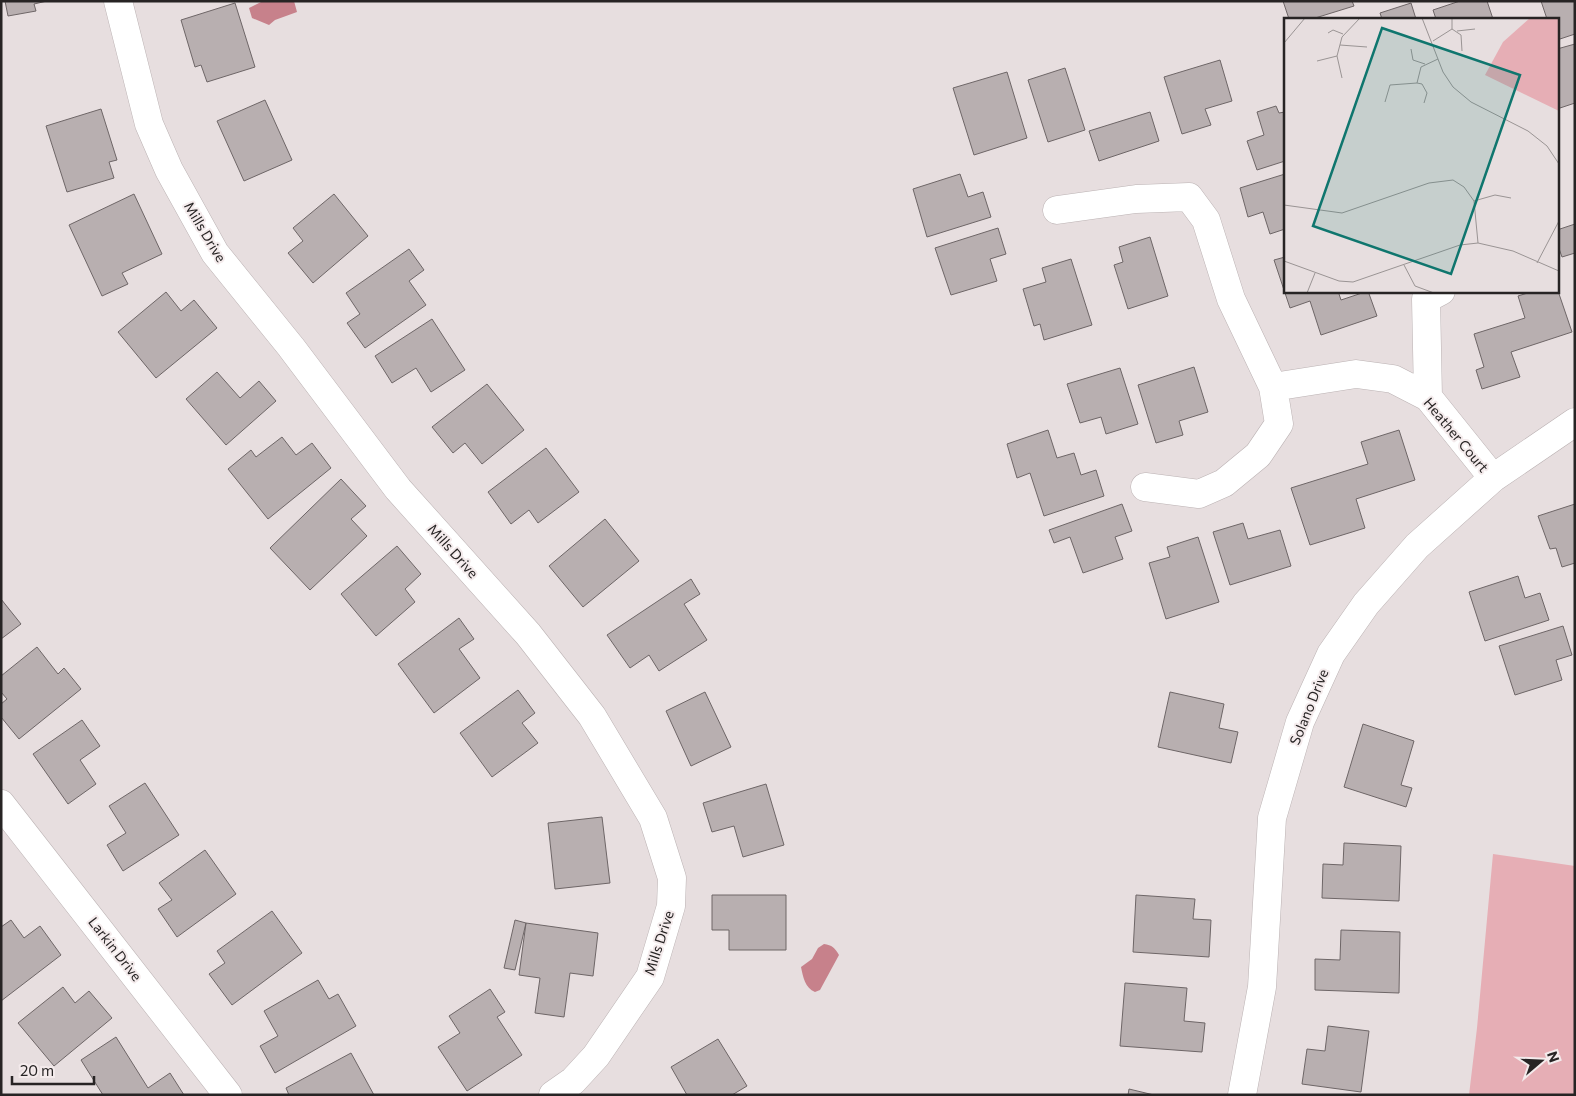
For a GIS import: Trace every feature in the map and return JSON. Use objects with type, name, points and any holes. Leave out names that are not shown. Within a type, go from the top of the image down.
[{"type":"street","name":"Mills Drive","points":[[118,1],[149,124],[168,170],[215,253],[291,347],[398,489],[528,634],[592,716],[653,818],[672,878],[671,906],[650,977],[571,1090]]},
{"type":"street","points":[[1057,210],[1136,199],[1189,197],[1206,220],[1231,299],[1286,385],[1280,424],[1258,455],[1224,483],[1199,494],[1145,487]]},
{"type":"street","points":[[1428,397],[1426,299],[1439,292]]},
{"type":"street","name":"Heather Court","points":[[1286,385],[1356,374],[1393,379],[1428,397],[1492,478]]},
{"type":"street","name":"Solano Drive","points":[[1242,1095],[1262,987],[1272,818],[1300,722],[1331,654],[1366,604],[1417,546],[1492,478],[1575,422]]},
{"type":"street","name":"Larkin Drive","points":[[1,804],[224,1087],[228,1095]]},
{"type":"shaded area","points":[[263,1],[294,1],[297,12],[275,20],[269,25],[252,18],[249,8]]},
{"type":"shaded area","points":[[1493,854],[1575,866],[1575,1095],[1469,1095]]},
{"type":"shaded area","points":[[824,944],[833,947],[839,955],[820,990],[815,992],[807,985],[801,967],[812,959],[818,948]]},
{"type":"building","points":[[5,1],[47,1],[34,4],[36,11],[8,16]]},
{"type":"building","points":[[1283,1],[1352,1],[1354,6],[1315,18],[1289,18]]},
{"type":"building","points":[[1460,1],[1487,1],[1493,18],[1436,18],[1433,10]]},
{"type":"building","points":[[1541,1],[1575,1],[1575,34],[1558,40],[1558,18],[1547,18]]},
{"type":"building","points":[[235,3],[255,67],[207,82],[201,65],[195,67],[181,20]]},
{"type":"building","points":[[1411,3],[1416,18],[1382,18],[1380,13]]},
{"type":"building","points":[[1575,44],[1575,103],[1558,109],[1558,49]]},
{"type":"building","points":[[1220,60],[1232,101],[1205,109],[1211,125],[1182,134],[1164,77]]},
{"type":"building","points":[[1065,68],[1085,130],[1048,142],[1028,80]]},
{"type":"building","points":[[1007,72],[1027,138],[974,155],[953,88]]},
{"type":"building","points":[[265,100],[292,160],[244,181],[217,121]]},
{"type":"building","points":[[1276,106],[1279,113],[1284,112],[1284,161],[1257,170],[1247,141],[1264,135],[1257,112]]},
{"type":"building","points":[[101,109],[117,160],[109,162],[114,178],[67,192],[46,126]]},
{"type":"building","points":[[1150,112],[1159,141],[1099,161],[1089,131]]},
{"type":"building","points":[[960,174],[968,197],[983,192],[991,217],[927,237],[913,189]]},
{"type":"building","points":[[1284,174],[1284,229],[1270,234],[1263,212],[1248,217],[1240,188]]},
{"type":"building","points":[[134,194],[162,254],[122,273],[128,284],[102,296],[69,225]]},
{"type":"building","points":[[334,194],[368,236],[313,283],[288,253],[303,241],[293,228]]},
{"type":"building","points":[[1575,224],[1575,253],[1562,257],[1558,246],[1558,230]]},
{"type":"building","points":[[998,228],[1006,254],[990,259],[997,281],[951,295],[935,248]]},
{"type":"building","points":[[1150,237],[1168,296],[1128,309],[1114,265],[1123,262],[1119,247]]},
{"type":"building","points":[[409,249],[424,270],[409,281],[426,305],[365,348],[347,323],[360,314],[346,293]]},
{"type":"building","points":[[1284,257],[1284,290],[1274,260]]},
{"type":"building","points":[[1071,259],[1092,325],[1044,340],[1040,324],[1034,326],[1023,289],[1046,282],[1042,268]]},
{"type":"building","points":[[1558,291],[1572,332],[1511,352],[1520,377],[1482,389],[1476,370],[1484,367],[1474,334],[1525,318],[1518,296],[1531,292]]},
{"type":"building","points":[[166,292],[181,311],[194,300],[217,328],[156,378],[118,332]]},
{"type":"building","points":[[1285,292],[1338,292],[1341,300],[1368,292],[1377,316],[1321,335],[1310,301],[1290,308]]},
{"type":"building","points":[[432,319],[465,370],[431,392],[416,368],[392,383],[375,356]]},
{"type":"building","points":[[1194,367],[1208,412],[1179,421],[1183,435],[1156,443],[1138,385]]},
{"type":"building","points":[[1120,368],[1138,424],[1106,434],[1101,417],[1080,423],[1067,384]]},
{"type":"building","points":[[217,372],[240,398],[259,381],[276,401],[226,445],[186,399]]},
{"type":"building","points":[[487,384],[524,430],[482,464],[465,443],[453,453],[432,427]]},
{"type":"building","points":[[1048,430],[1057,458],[1074,453],[1081,475],[1096,470],[1104,496],[1044,516],[1030,473],[1017,478],[1007,444]]},
{"type":"building","points":[[1399,430],[1415,480],[1356,499],[1365,528],[1310,545],[1291,488],[1368,464],[1361,442]]},
{"type":"building","points":[[282,437],[296,455],[312,443],[331,468],[268,519],[228,469],[251,450],[256,457]]},
{"type":"building","points":[[546,448],[579,492],[538,523],[529,510],[511,524],[488,492]]},
{"type":"building","points":[[341,479],[366,506],[351,519],[367,536],[310,590],[270,548]]},
{"type":"building","points":[[1122,504],[1132,531],[1115,537],[1123,559],[1083,573],[1070,537],[1054,543],[1049,530]]},
{"type":"building","points":[[1575,504],[1575,563],[1562,567],[1556,548],[1550,549],[1538,516]]},
{"type":"building","points":[[605,519],[639,561],[583,607],[549,566]]},
{"type":"building","points":[[1243,523],[1248,539],[1280,530],[1291,566],[1230,585],[1213,532]]},
{"type":"building","points":[[1198,537],[1219,602],[1166,619],[1149,563],[1170,557],[1167,547]]},
{"type":"building","points":[[397,546],[421,574],[405,589],[415,602],[376,636],[341,594]]},
{"type":"building","points":[[1518,576],[1525,598],[1540,593],[1549,620],[1485,641],[1469,592]]},
{"type":"building","points":[[691,579],[700,594],[684,604],[707,640],[659,671],[649,655],[630,668],[607,635]]},
{"type":"building","points":[[1,599],[21,624],[1,639]]},
{"type":"building","points":[[459,618],[474,639],[459,649],[480,678],[434,713],[398,664]]},
{"type":"building","points":[[1563,626],[1572,655],[1556,660],[1562,680],[1515,695],[1499,646]]},
{"type":"building","points":[[37,647],[58,674],[64,668],[81,689],[19,739],[1,717],[1,704],[7,699],[1,692],[1,676]]},
{"type":"building","points":[[518,690],[535,713],[522,723],[538,743],[492,777],[460,733]]},
{"type":"building","points":[[705,692],[731,747],[691,766],[666,711]]},
{"type":"building","points":[[1170,692],[1224,704],[1219,728],[1238,732],[1231,763],[1158,747]]},
{"type":"building","points":[[82,720],[100,746],[80,760],[96,784],[68,804],[33,754]]},
{"type":"building","points":[[1363,724],[1414,741],[1401,785],[1412,788],[1406,807],[1344,787]]},
{"type":"building","points":[[145,783],[179,835],[123,871],[107,845],[126,833],[109,806]]},
{"type":"building","points":[[766,784],[784,845],[743,857],[734,826],[712,832],[703,803]]},
{"type":"building","points":[[602,817],[610,883],[555,889],[548,823]]},
{"type":"building","points":[[1344,843],[1401,846],[1399,901],[1322,898],[1323,864],[1343,865]]},
{"type":"building","points":[[205,850],[236,894],[177,937],[158,909],[172,900],[159,883]]},
{"type":"building","points":[[712,895],[786,895],[786,950],[729,950],[729,930],[712,930]]},
{"type":"building","points":[[1136,895],[1195,899],[1193,919],[1211,920],[1209,957],[1133,952]]},
{"type":"building","points":[[272,911],[302,953],[232,1005],[209,974],[225,963],[217,951]]},
{"type":"building","points":[[11,920],[24,938],[40,926],[61,955],[1,1001],[1,927]]},
{"type":"building","points":[[515,920],[526,923],[515,970],[504,968]]},
{"type":"building","points":[[526,923],[598,933],[593,976],[570,973],[564,1017],[535,1013],[540,978],[519,975]]},
{"type":"building","points":[[1341,930],[1400,932],[1399,993],[1315,990],[1315,959],[1340,960]]},
{"type":"building","points":[[318,980],[329,999],[338,994],[356,1026],[275,1073],[260,1046],[278,1036],[264,1011]]},
{"type":"building","points":[[1125,983],[1187,988],[1184,1021],[1205,1023],[1202,1052],[1120,1046]]},
{"type":"building","points":[[63,987],[75,1003],[89,991],[112,1018],[54,1066],[18,1023]]},
{"type":"building","points":[[490,989],[505,1012],[497,1017],[522,1055],[467,1091],[438,1047],[460,1033],[449,1016]]},
{"type":"building","points":[[1328,1026],[1369,1031],[1361,1092],[1302,1084],[1307,1049],[1325,1051]]},
{"type":"building","points":[[116,1037],[148,1088],[170,1073],[184,1095],[103,1095],[81,1060]]},
{"type":"building","points":[[718,1039],[747,1086],[732,1095],[687,1095],[671,1067]]},
{"type":"building","points":[[351,1053],[374,1095],[289,1095],[286,1088]]},
{"type":"building","points":[[1129,1089],[1154,1095],[1128,1095]]}]
